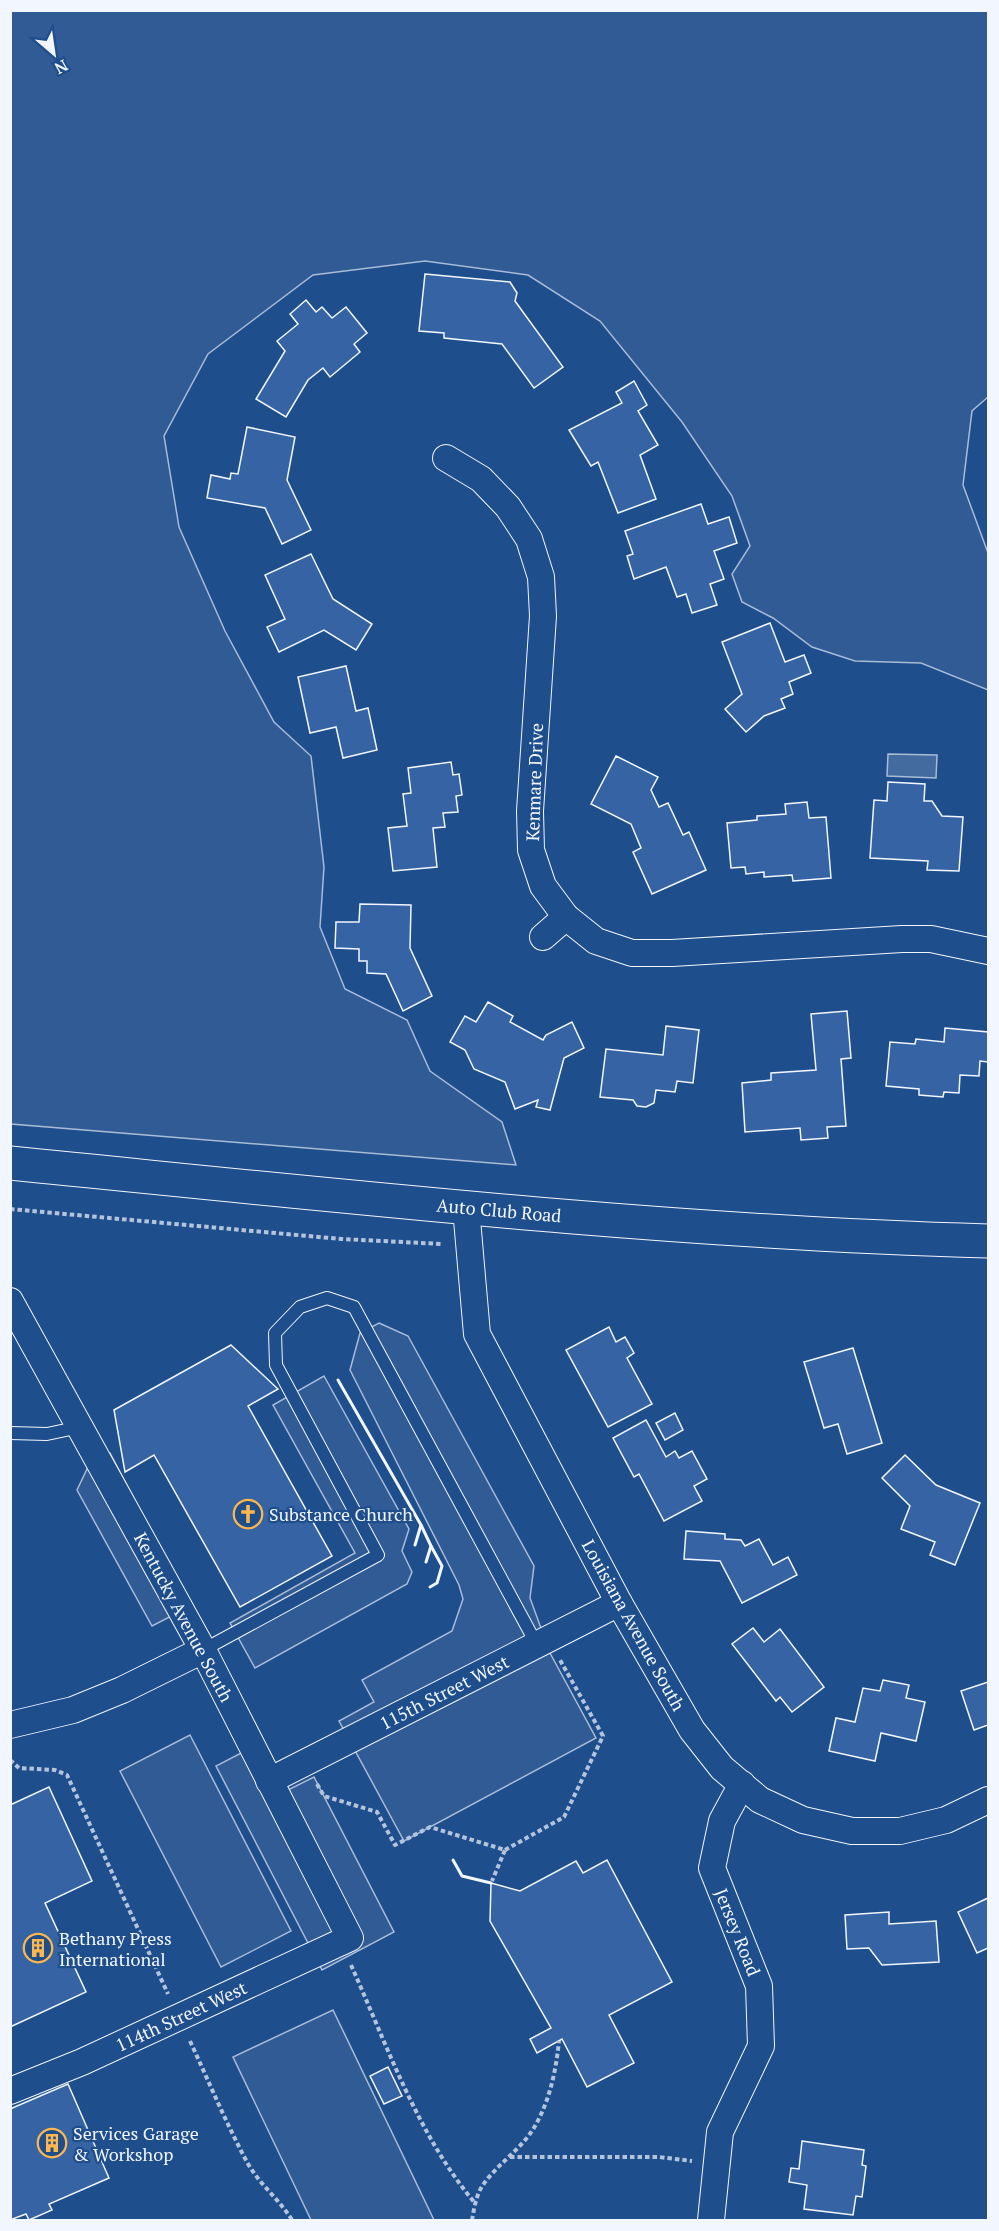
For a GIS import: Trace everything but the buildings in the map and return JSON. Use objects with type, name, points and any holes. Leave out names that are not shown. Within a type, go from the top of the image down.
[{"type":"street","name":"Kenmare Drive","points":[[446,458],[481,479],[508,507],[529,539],[541,577],[543,616],[530,811],[531,850],[543,886],[566,917],[596,941],[632,953],[672,953],[902,939],[931,939],[988,951]]},
{"type":"street","points":[[543,937],[566,917]]},
{"type":"street","name":"Auto Club Road","points":[[10,1162],[466,1208],[867,1237],[988,1242]]},
{"type":"street","name":"Louisiana Avenue South","points":[[466,1208],[477,1334],[620,1603],[692,1730],[722,1768],[760,1800],[802,1820],[852,1832],[900,1831],[945,1820],[988,1800]]},
{"type":"street","name":"Kentucky Avenue South","points":[[10,1301],[203,1650],[346,1940]]},
{"type":"street","name":"115th Street West","points":[[269,1781],[620,1603]]},
{"type":"street","points":[[10,1725],[73,1710],[122,1690],[203,1650]]},
{"type":"street","name":"Jersey Road","points":[[711,2220],[720,2133],[761,2046],[759,1986],[712,1868],[722,1821],[742,1784]]},
{"type":"street","name":"114th Street West","points":[[10,2091],[82,2062],[346,1940]]},
{"type":"lane","points":[[203,1650],[378,1555],[276,1365],[275,1333],[300,1307],[327,1298],[354,1307],[543,1642]]},
{"type":"lane","points":[[10,1433],[47,1434],[80,1427]]},
{"type":"path","points":[[10,1209],[341,1239],[431,1242],[470,1248]]},
{"type":"path","points":[[492,1881],[505,1850],[564,1817],[603,1736],[543,1642]]},
{"type":"path","points":[[10,1760],[19,1768],[55,1770],[67,1775],[248,2163],[260,2183],[292,2220]]},
{"type":"path","points":[[305,1762],[324,1796],[376,1812],[395,1845],[430,1827],[505,1850]]},
{"type":"path","points":[[346,1940],[422,2122],[454,2178],[475,2203]]},
{"type":"path","points":[[472,2220],[475,2203],[483,2186],[535,2127],[549,2096],[559,2041]]},
{"type":"path","points":[[510,2157],[659,2157],[717,2164]]},
{"type":"shaded area","points":[[10,11],[988,11],[988,397],[972,411],[963,485],[988,553],[988,690],[921,663],[855,661],[812,647],[773,618],[742,602],[732,574],[750,546],[732,496],[682,422],[600,321],[528,275],[425,261],[313,275],[208,354],[164,436],[179,527],[225,631],[274,722],[311,756],[324,867],[320,927],[345,989],[407,1020],[430,1071],[502,1122],[516,1165],[11,1124]]},
{"type":"shaded area","points":[[888,754],[937,755],[936,778],[887,776]]},
{"type":"shaded area","points":[[379,1323],[408,1336],[534,1566],[530,1598],[550,1653],[596,1738],[404,1841],[339,1721],[374,1702],[362,1680],[452,1631],[463,1599],[459,1585],[350,1370],[360,1333]]},
{"type":"shaded area","points":[[324,1376],[409,1529],[402,1551],[412,1572],[407,1584],[255,1668],[230,1623],[355,1553],[273,1405]]},
{"type":"shaded area","points":[[110,1453],[191,1606],[152,1626],[77,1490],[89,1465]]},
{"type":"shaded area","points":[[190,1735],[291,1931],[221,1967],[120,1771]]},
{"type":"shaded area","points":[[243,1752],[268,1800],[314,1777],[394,1932],[322,1970],[216,1766]]},
{"type":"shaded area","points":[[333,2010],[434,2220],[311,2220],[233,2057]]},
{"type":"wall","points":[[338,1380],[421,1525],[415,1545]]},
{"type":"wall","points":[[421,1525],[431,1546],[426,1562]]},
{"type":"wall","points":[[430,1587],[437,1583],[442,1566],[431,1546]]},
{"type":"wall","points":[[453,1860],[462,1876],[491,1883]]},
{"type":"place","name":"Substance Church","points":[[248,1514]]},
{"type":"place","name":"Bethany Press International","points":[[38,1948]]},
{"type":"place","name":"Services Garage & Workshop","points":[[52,2143]]}]
